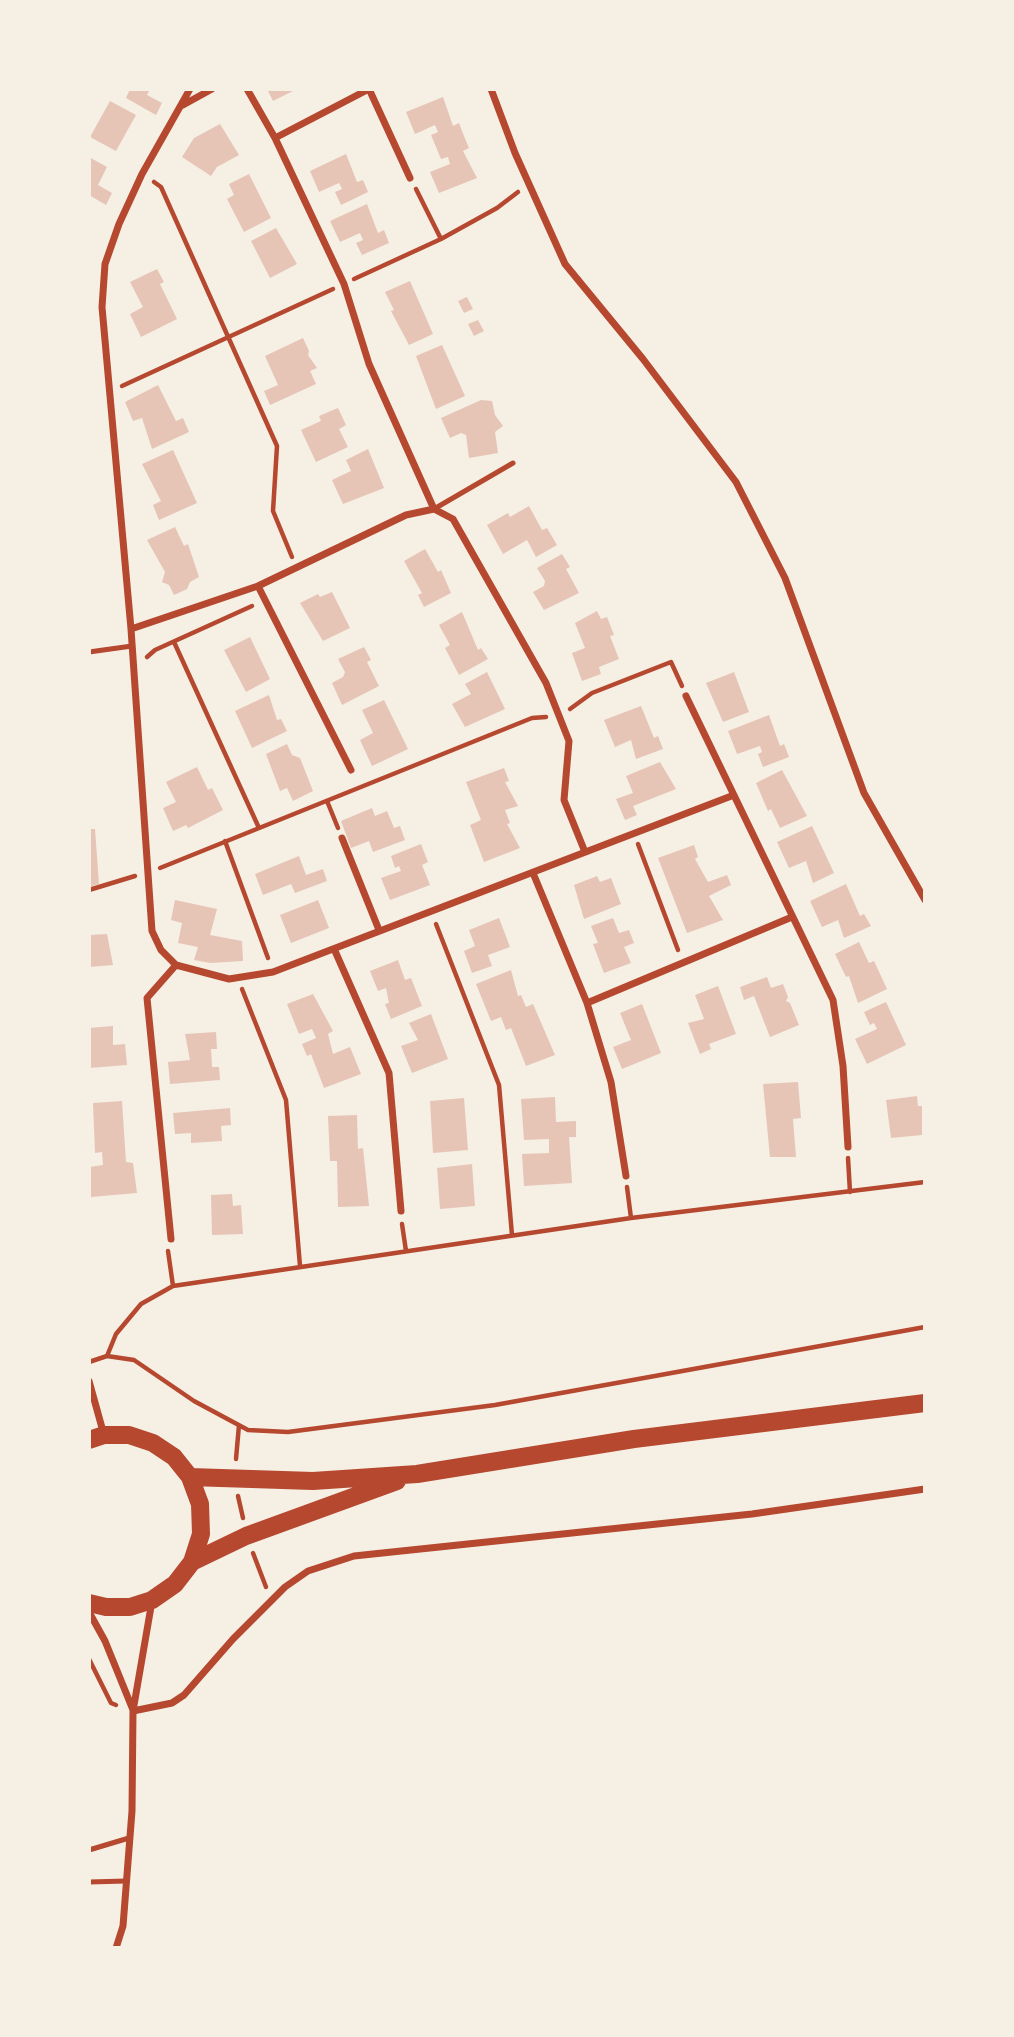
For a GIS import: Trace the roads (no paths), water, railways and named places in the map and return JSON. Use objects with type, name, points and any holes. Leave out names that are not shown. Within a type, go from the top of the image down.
[{"type":"main road","points":[[190,1477],[313,1481],[417,1474],[634,1439],[925,1403]]},
{"type":"main road","points":[[89,1603],[106,1607],[130,1607],[152,1600],[175,1584],[192,1562],[201,1534],[200,1504],[190,1477],[174,1457],[153,1443],[129,1435],[97,1437]]},
{"type":"main road","points":[[192,1562],[246,1536],[417,1474]]},
{"type":"street","points":[[191,89],[142,174],[118,224],[105,264],[102,307],[131,629],[152,931],[161,950],[176,965],[229,979],[273,972],[335,951],[379,930],[734,795]]},
{"type":"street","points":[[183,106],[212,89]]},
{"type":"street","points":[[247,89],[275,138],[344,284],[369,364],[434,509],[453,519],[519,632],[560,715],[569,741],[564,800],[585,852]]},
{"type":"street","points":[[275,138],[369,89],[411,178]]},
{"type":"street","points":[[491,89],[528,184],[565,264],[643,359],[736,482],[785,578],[864,793],[925,900]]},
{"type":"street","points":[[131,629],[258,586],[406,515],[434,509]]},
{"type":"street","points":[[258,586],[351,770]]},
{"type":"street","points":[[686,696],[832,1000],[843,1066],[848,1147]]},
{"type":"street","points":[[342,838],[379,930]]},
{"type":"street","points":[[533,873],[587,1003],[611,1082],[626,1176]]},
{"type":"street","points":[[587,1003],[792,917]]},
{"type":"street","points":[[335,951],[389,1073],[401,1210]]},
{"type":"street","points":[[171,1239],[147,998],[176,965]]},
{"type":"street","points":[[89,1381],[97,1437]]},
{"type":"street","points":[[133,1711],[172,1703],[184,1695],[233,1639],[285,1587],[308,1571],[354,1556],[752,1514],[925,1489]]},
{"type":"street","points":[[116,1948],[123,1926],[133,1711],[152,1600]]},
{"type":"street","points":[[89,1612],[105,1641],[133,1711]]},
{"type":"lane","points":[[434,509],[513,463]]},
{"type":"lane","points":[[89,652],[132,646]]},
{"type":"lane","points":[[89,1850],[129,1838]]},
{"type":"lane","points":[[89,1882],[126,1881]]}]
